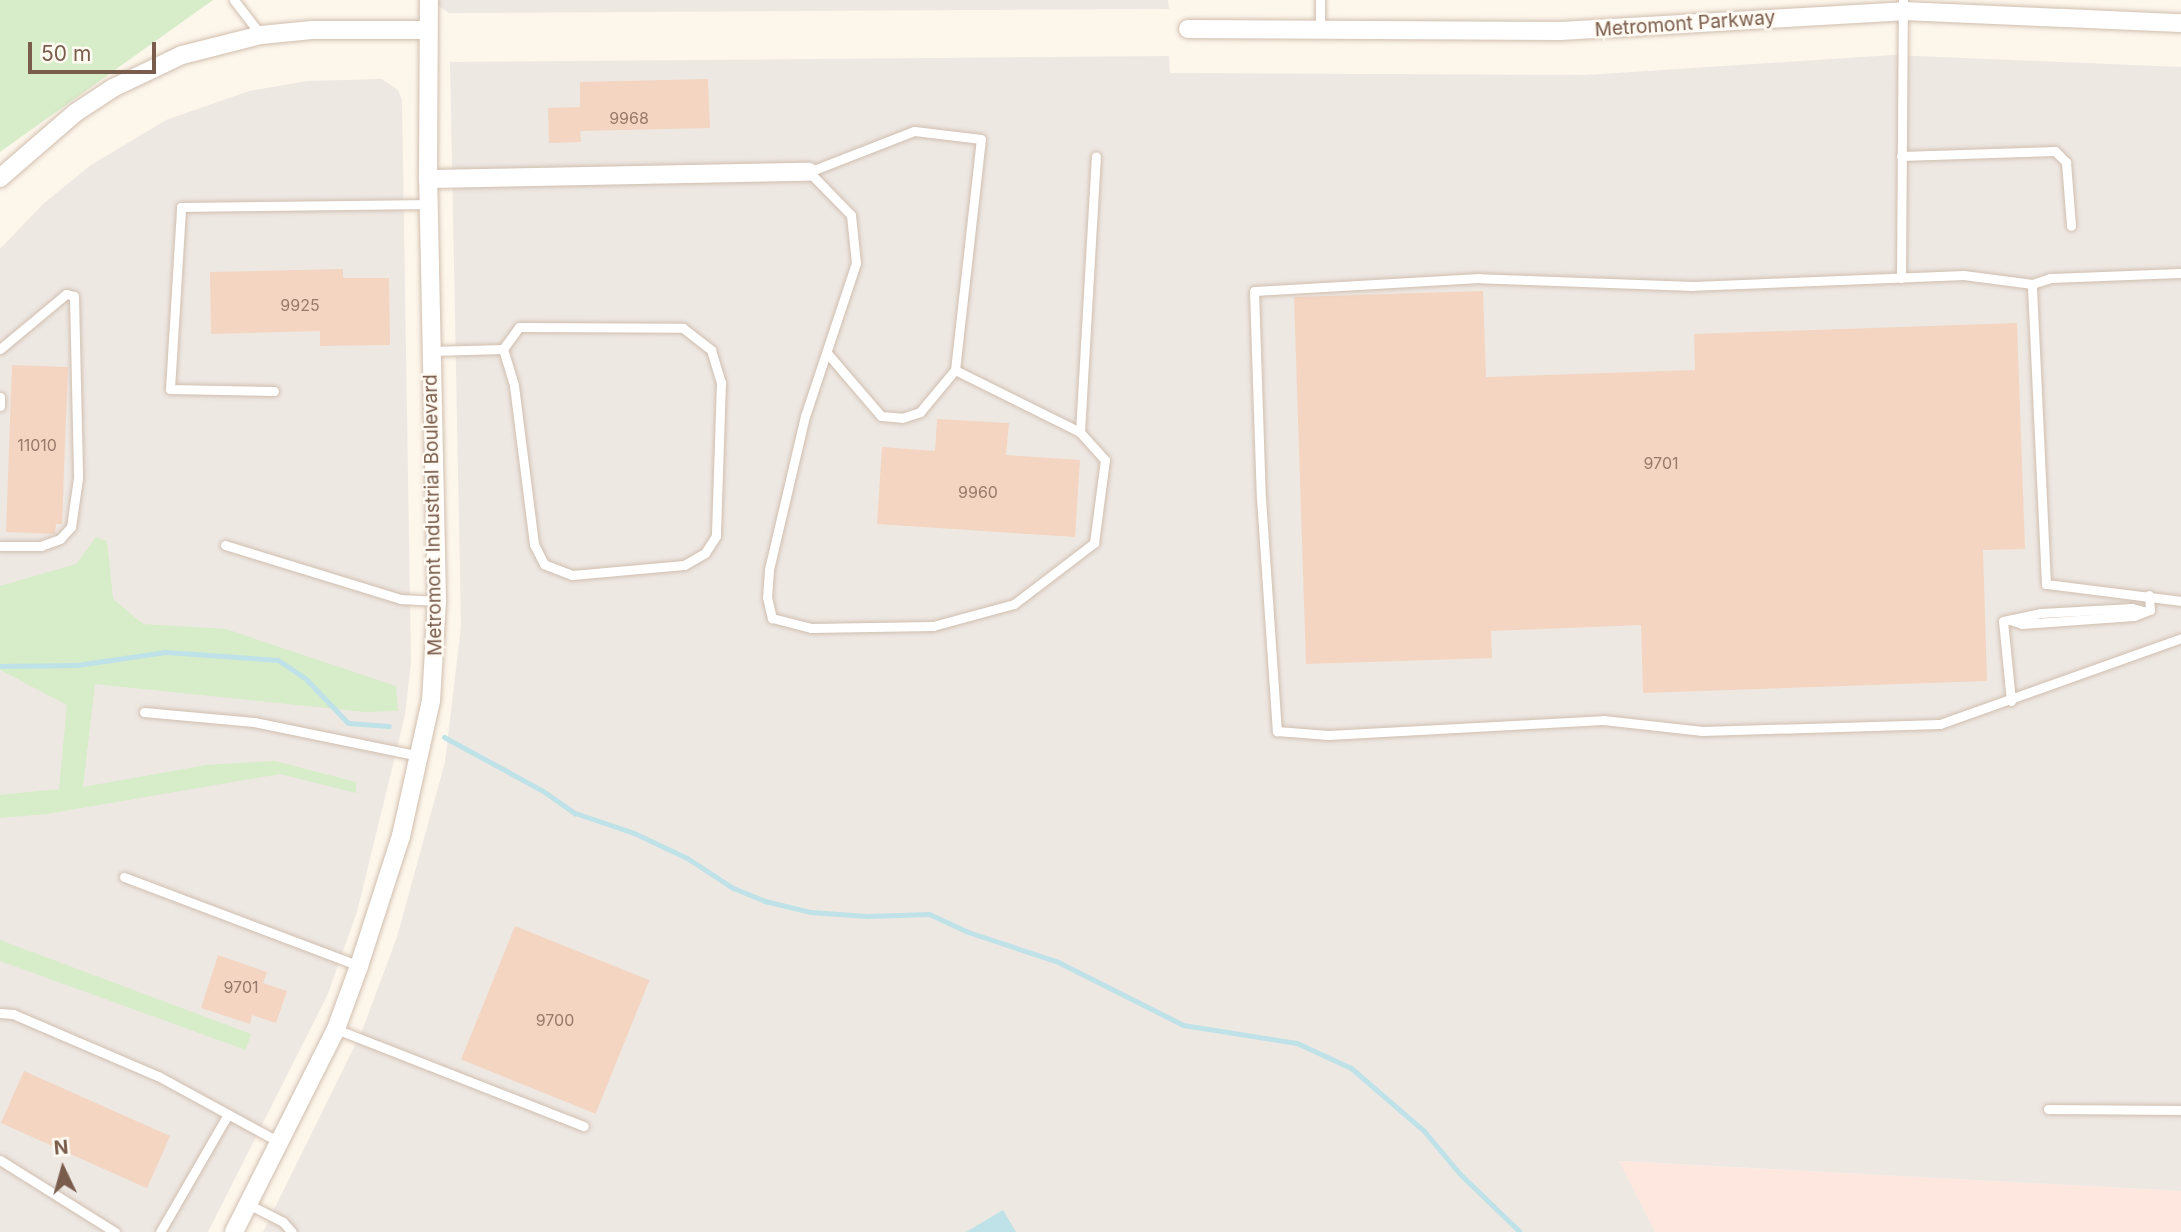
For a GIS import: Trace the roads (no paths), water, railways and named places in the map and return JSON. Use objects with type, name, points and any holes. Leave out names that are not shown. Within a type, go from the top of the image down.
[{"type":"street","name":"Metromont Industrial Boulevard","points":[[234,1232],[335,1029],[383,900],[421,756],[436,661],[437,601],[428,204],[429,0]]},
{"type":"street","name":"Metromont Parkway","points":[[1188,29],[1320,27],[1560,31],[1903,5],[2181,23]]},
{"type":"street","points":[[0,178],[41,138],[113,88],[181,55],[261,35],[353,28],[428,30]]},
{"type":"street","points":[[428,179],[809,172]]},
{"type":"lane","points":[[234,0],[261,35]]},
{"type":"lane","points":[[1320,0],[1320,27]]},
{"type":"lane","points":[[1901,278],[1903,5]]},
{"type":"lane","points":[[827,353],[881,416],[902,418],[920,412],[955,370],[981,139],[914,131],[809,172],[851,215],[856,263],[806,416],[769,570],[767,597],[772,618],[811,628],[933,626],[1014,604],[1094,543],[1105,460],[1080,432],[955,370]]},
{"type":"lane","points":[[1902,156],[2055,151],[2066,162],[2071,226]]},
{"type":"lane","points":[[1080,432],[1096,156]]},
{"type":"lane","points":[[274,391],[170,389],[181,207],[428,204]]},
{"type":"lane","points":[[2181,273],[2050,278],[2032,284],[1964,275],[1693,286],[1479,278],[1254,291],[1277,731],[1328,735],[1603,720],[1702,731],[1940,724],[2011,701],[2181,638]]},
{"type":"lane","points":[[2032,284],[2046,584],[2181,601]]},
{"type":"lane","points":[[0,349],[66,294],[74,296],[78,478],[71,527],[60,539],[41,547],[0,546]]},
{"type":"lane","points":[[519,327],[682,328],[711,350],[721,382],[716,536],[705,553],[684,565],[572,575],[544,564],[534,544],[514,385],[503,349],[519,327]]},
{"type":"lane","points":[[431,351],[503,349]]},
{"type":"lane","points":[[0,397],[0,406]]},
{"type":"lane","points":[[225,545],[400,599],[437,601]]},
{"type":"lane","points":[[2011,701],[2003,621],[2031,623],[2134,616],[2150,610],[2149,595]]},
{"type":"lane","points":[[144,712],[254,722],[421,756]]},
{"type":"lane","points":[[124,877],[359,967]]},
{"type":"lane","points":[[0,1013],[13,1014],[159,1076],[279,1142]]},
{"type":"lane","points":[[335,1029],[584,1126]]},
{"type":"lane","points":[[2048,1108],[2181,1110]]},
{"type":"lane","points":[[160,1232],[228,1114]]},
{"type":"lane","points":[[0,1160],[115,1232]]},
{"type":"lane","points":[[248,1204],[283,1222],[292,1232]]},
{"type":"water","points":[[1003,1210],[1016,1232],[966,1232]]},
{"type":"waterway","points":[[0,666],[77,665],[165,652],[278,660],[305,678],[348,723],[389,726]]},
{"type":"waterway","points":[[444,737],[543,791],[575,813],[634,833],[687,858],[733,888],[765,901],[810,912],[867,916],[929,914],[968,932],[1058,962],[1183,1025],[1297,1043],[1351,1068],[1424,1131],[1460,1174],[1520,1232]]}]
